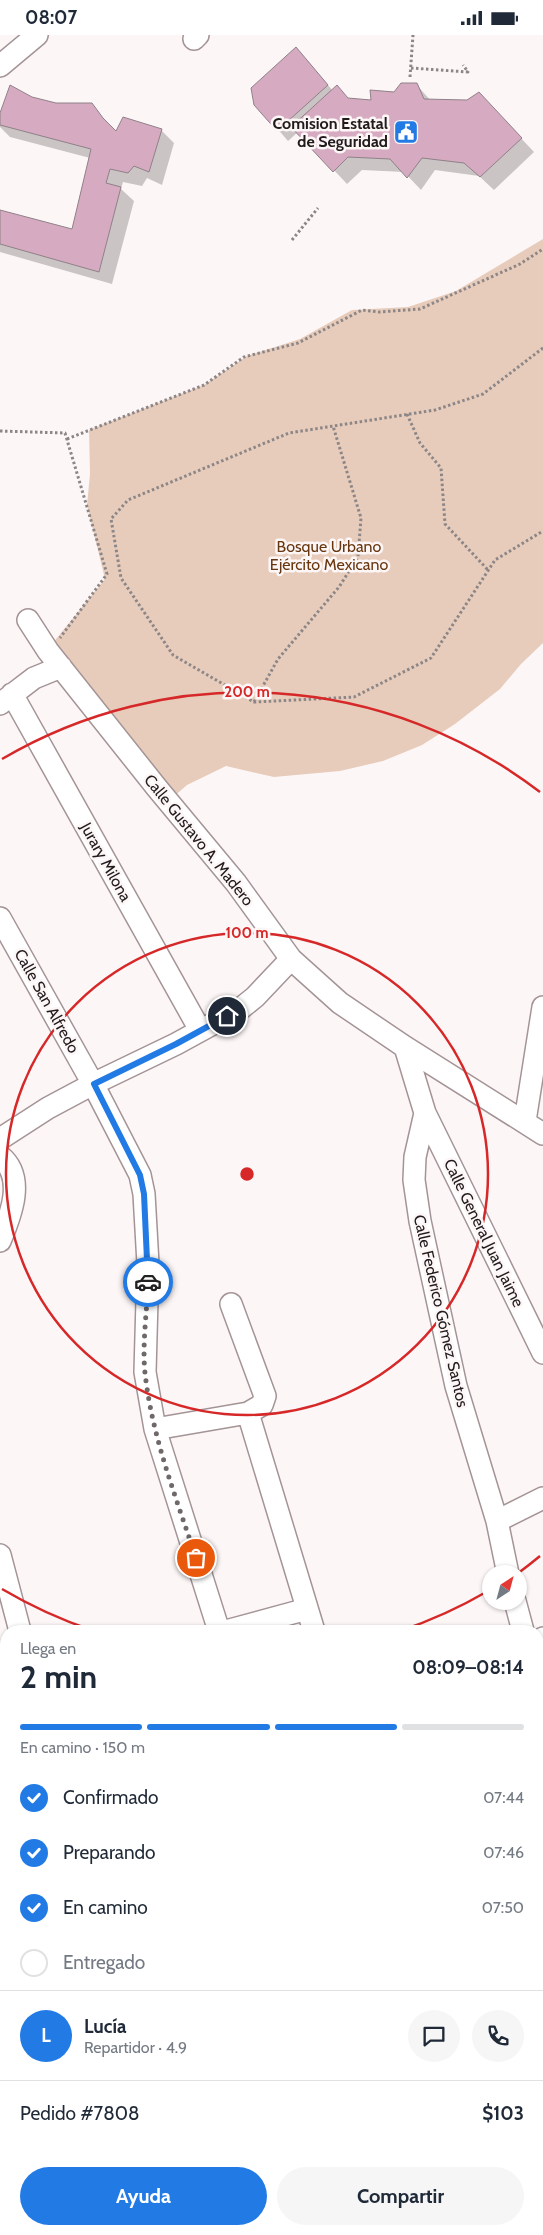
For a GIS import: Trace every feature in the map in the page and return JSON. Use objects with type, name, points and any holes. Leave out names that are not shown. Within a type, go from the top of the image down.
[{"type":"street","points":[[0,66],[36,35]]},
{"type":"street","name":"Calle Gustavo A. Madero","points":[[28,620],[48,651],[157,788],[236,883],[291,959],[340,1003],[405,1047],[543,1134]]},
{"type":"street","points":[[6,699],[34,679],[61,667]]},
{"type":"street","name":"Jurary Milona","points":[[6,699],[200,1030]]},
{"type":"street","name":"Calle San Alfredo","points":[[0,918],[94,1084],[132,1155],[140,1175],[144,1194],[148,1263],[145,1372],[155,1429],[217,1625]]},
{"type":"street","points":[[0,1139],[48,1108],[240,1009],[265,988],[291,959]]},
{"type":"street","points":[[525,1121],[539,1053],[543,1007]]},
{"type":"street","name":"Calle Federico Gómez Santos","points":[[405,1047],[425,1113],[415,1157],[414,1180],[420,1221],[456,1386],[497,1521],[506,1565]]},
{"type":"street","name":"Calle General Juan Jaime","points":[[425,1113],[543,1353]]},
{"type":"street","points":[[0,1156],[10,1165],[15,1183],[15,1191],[2,1232]]},
{"type":"street","points":[[155,1429],[248,1413],[262,1405],[265,1396],[231,1304]]},
{"type":"street","points":[[248,1413],[312,1625]]},
{"type":"street","points":[[497,1521],[543,1498]]},
{"type":"street","points":[[0,1555],[5,1596],[17,1625]]},
{"type":"street","points":[[248,1625],[307,1609]]},
{"type":"street","points":[[517,1610],[521,1625]]},
{"type":"path","points":[[410,77],[413,35]]},
{"type":"path","points":[[411,67],[468,72],[463,65]]},
{"type":"path","points":[[292,240],[318,208]]},
{"type":"path","points":[[67,439],[204,385],[244,357],[298,343],[362,310],[379,312],[420,309],[520,264],[543,249]]},
{"type":"path","points":[[543,349],[483,394],[435,410],[289,433],[128,500],[111,519],[121,578],[173,655],[254,702],[354,697],[431,658],[495,560],[543,531]]},
{"type":"path","points":[[407,415],[420,443],[441,469],[446,524],[488,570]]},
{"type":"path","points":[[254,702],[278,659],[338,587],[358,557],[361,518],[333,426]]},
{"type":"path","points":[[0,431],[65,433],[108,574],[58,641]]},
{"type":"green space","name":"Bosque Urbano Ejército Mexicano","points":[[543,239],[543,643],[521,664],[500,689],[455,724],[422,745],[383,761],[340,771],[274,777],[226,766],[187,785],[171,799],[43,655],[105,579],[87,505],[90,474],[89,430],[204,385],[247,356],[300,339],[352,310],[408,307],[456,291]]},
{"type":"building","points":[[296,47],[328,85],[277,131],[254,105],[251,88]]},
{"type":"building","name":"Comision Estatal de Seguridad","points":[[401,83],[417,83],[424,99],[467,100],[479,92],[522,138],[480,177],[464,163],[422,158],[407,178],[390,159],[348,157],[333,172],[291,127],[337,85],[348,98],[371,100],[370,90],[394,92]]},
{"type":"building","points":[[10,85],[32,97],[56,103],[92,103],[116,131],[123,117],[162,129],[149,172],[134,166],[128,173],[110,169],[106,183],[121,187],[99,272],[0,244],[0,210],[72,229],[91,149],[0,125],[0,113]]},
{"type":"way so far","points":[[148,1282],[145,1372],[149,1401],[155,1429],[196,1558]]},
{"type":"place","name":"Comision Estatal de Seguridad","points":[[406,132]]},
{"type":"route","points":[[148,1282],[144,1194],[140,1175],[132,1155],[94,1084],[176,1044],[227,1016]]}]
